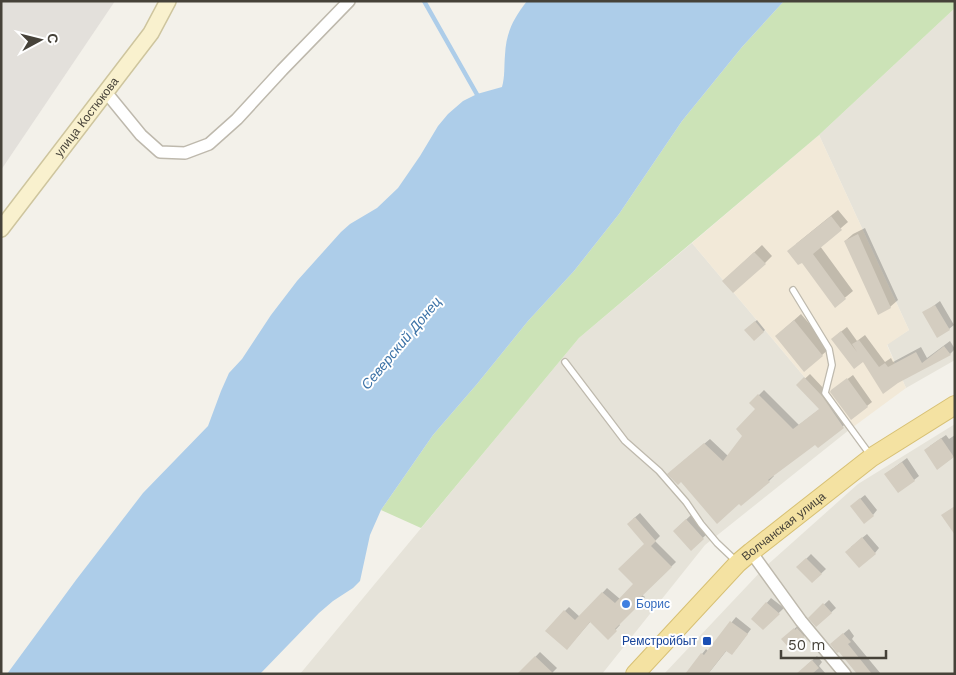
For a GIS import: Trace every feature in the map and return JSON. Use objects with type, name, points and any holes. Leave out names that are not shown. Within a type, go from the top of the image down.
[{"type":"main road","name":"улица Костюкова","points":[[1,229],[151,33],[168,1]]},
{"type":"main road","name":"Волчанская улица","points":[[636,674],[744,558],[872,457],[955,405]]},
{"type":"street","points":[[106,91],[140,135],[160,152],[185,154],[208,144],[237,119],[349,1]]},
{"type":"street","points":[[744,558],[801,621],[845,674]]},
{"type":"lane","points":[[792,290],[829,349],[832,366],[825,393],[872,457]]},
{"type":"lane","points":[[565,362],[625,441],[659,471],[686,502],[717,543],[744,558]]},
{"type":"shaded area","points":[[1,1],[115,1],[1,170]]},
{"type":"shaded area","points":[[955,8],[955,360],[906,388],[887,344],[909,330],[819,135]]},
{"type":"shaded area","points":[[819,135],[909,330],[887,345],[906,388],[849,430],[692,243]]},
{"type":"shaded area","points":[[692,243],[849,430],[705,545],[602,674],[300,674],[579,338]]},
{"type":"shaded area","points":[[955,424],[955,674],[664,674],[765,567],[858,484]]},
{"type":"green space","points":[[784,1],[955,1],[955,8],[819,135],[579,338],[421,528],[381,510],[433,435],[528,321],[574,271],[619,214],[682,121],[742,47]]},
{"type":"water","name":"Северский Донец","points":[[527,1],[784,1],[742,47],[682,121],[619,214],[574,271],[528,321],[433,435],[381,510],[370,535],[360,581],[319,613],[260,674],[7,674],[143,493],[208,426],[229,373],[242,359],[271,315],[297,281],[341,232],[350,224],[377,208],[398,188],[438,126],[448,114],[463,101],[477,94],[502,87],[509,33],[514,20]]},
{"type":"building","points":[[831,216],[842,230],[813,254],[846,299],[835,308],[802,263],[798,265],[787,251]]},
{"type":"building","points":[[858,234],[891,308],[878,315],[844,241]]},
{"type":"building","points":[[754,252],[766,264],[733,293],[722,281]]},
{"type":"building","points":[[935,305],[950,330],[937,338],[922,312]]},
{"type":"building","points":[[794,320],[823,356],[804,372],[775,336]]},
{"type":"building","points":[[755,321],[764,332],[754,341],[744,330]]},
{"type":"building","points":[[841,331],[857,352],[852,344],[859,340],[879,367],[885,363],[888,367],[916,352],[922,363],[944,346],[951,355],[898,383],[883,394],[863,362],[854,369],[831,339]]},
{"type":"building","points":[[804,377],[822,396],[844,428],[818,448],[815,445],[768,480],[770,482],[741,506],[739,504],[717,524],[681,482],[678,485],[667,474],[704,443],[723,461],[742,436],[736,429],[755,409],[749,403],[758,394],[793,429],[819,409],[796,385]]},
{"type":"building","points":[[847,378],[868,407],[851,420],[830,392]]},
{"type":"building","points":[[941,438],[954,457],[937,470],[924,450]]},
{"type":"building","points":[[902,462],[915,481],[898,493],[884,474]]},
{"type":"building","points":[[860,498],[874,516],[864,524],[850,506]]},
{"type":"building","points":[[955,506],[955,535],[941,515]]},
{"type":"building","points":[[635,517],[656,541],[651,546],[672,567],[638,600],[641,603],[615,629],[617,631],[608,640],[590,622],[567,650],[545,631],[564,610],[575,620],[602,592],[615,603],[633,584],[618,569],[644,544],[627,524]]},
{"type":"building","points":[[686,519],[704,539],[691,551],[673,531]]},
{"type":"building","points":[[862,537],[876,554],[859,568],[845,552]]},
{"type":"building","points":[[806,558],[822,574],[812,583],[796,567]]},
{"type":"building","points":[[766,602],[780,614],[763,630],[751,619]]},
{"type":"building","points":[[823,603],[832,613],[816,627],[808,618]]},
{"type":"building","points":[[730,621],[748,634],[732,655],[726,651],[708,674],[685,674],[701,653],[704,655]]},
{"type":"building","points":[[794,628],[795,630],[797,628],[805,637],[791,650],[781,639]]},
{"type":"building","points":[[843,633],[851,642],[848,644],[872,674],[857,674],[830,644]]},
{"type":"building","points":[[535,656],[554,674],[517,674]]},
{"type":"building","points":[[812,660],[819,668],[812,674],[796,674]]},
{"type":"waterway","points":[[424,1],[479,98]]},
{"type":"place","name":"Борис","points":[[626,604]]},
{"type":"place","name":"Ремстройбыт","points":[[707,641]]}]
